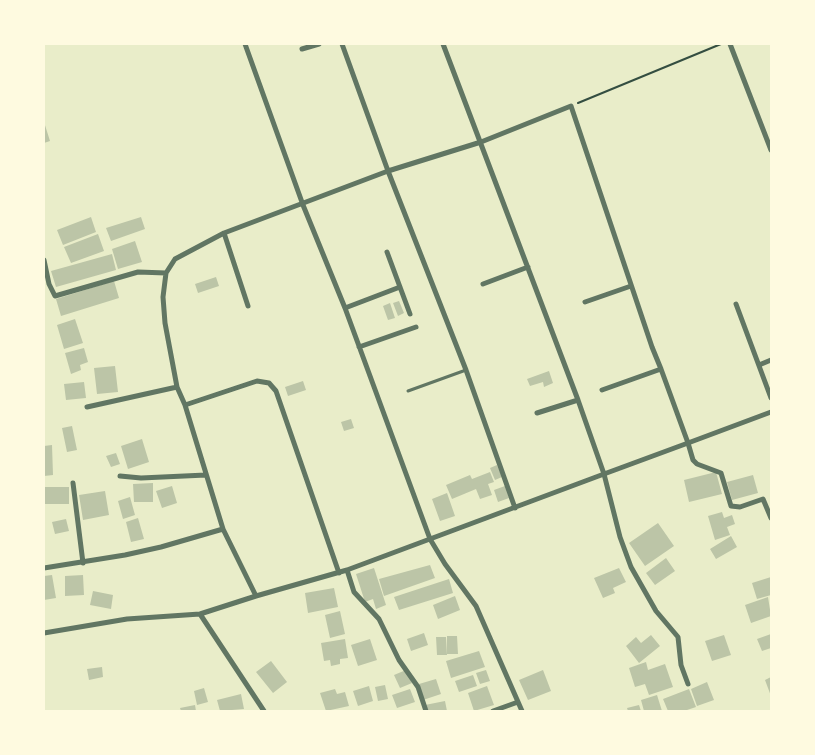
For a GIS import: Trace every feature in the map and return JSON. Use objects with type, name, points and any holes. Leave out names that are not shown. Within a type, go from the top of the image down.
[{"type":"street","points":[[245,44],[303,205],[345,308],[430,539],[445,564],[476,606],[522,711]]},
{"type":"street","points":[[302,49],[320,44]]},
{"type":"street","points":[[342,44],[388,172],[466,370],[514,508]]},
{"type":"street","points":[[443,44],[578,400],[604,474],[620,537],[630,567],[656,610],[678,637],[681,665],[688,684]]},
{"type":"street","points":[[730,44],[771,150]]},
{"type":"street","points":[[256,596],[223,529],[184,405],[176,387],[164,323],[163,297],[166,273],[176,259],[224,233],[388,172],[481,142],[571,106],[631,286],[697,464],[721,473],[731,506],[740,507],[763,498],[771,518]]},
{"type":"street","points":[[224,233],[248,306]]},
{"type":"street","points":[[387,252],[410,314]]},
{"type":"street","points":[[44,260],[49,284],[55,296],[138,272],[166,273]]},
{"type":"street","points":[[484,284],[528,267]]},
{"type":"street","points":[[585,302],[631,286]]},
{"type":"street","points":[[345,308],[400,287]]},
{"type":"street","points":[[736,304],[771,398]]},
{"type":"street","points":[[359,347],[416,327]]},
{"type":"street","points":[[759,365],[771,360]]},
{"type":"street","points":[[602,390],[661,369]]},
{"type":"street","points":[[184,405],[257,381],[269,383],[276,391],[338,573]]},
{"type":"street","points":[[87,407],[176,387]]},
{"type":"street","points":[[537,413],[578,400]]},
{"type":"street","points":[[44,633],[127,619],[200,614],[338,573],[771,412]]},
{"type":"street","points":[[120,476],[141,478],[206,475]]},
{"type":"street","points":[[73,483],[83,563]]},
{"type":"street","points":[[44,568],[83,563],[161,547],[223,529]]},
{"type":"street","points":[[347,570],[354,592],[379,619],[399,660],[418,687],[426,711]]},
{"type":"street","points":[[200,614],[264,711]]},
{"type":"street","points":[[493,711],[518,702]]},
{"type":"lane","points":[[408,391],[466,370]]},
{"type":"path","points":[[571,106],[721,44]]},
{"type":"building","points":[[44,122],[50,141],[44,143]]},
{"type":"building","points":[[91,217],[96,232],[63,245],[57,230]]},
{"type":"building","points":[[141,217],[145,229],[111,241],[106,228]]},
{"type":"building","points":[[98,234],[104,251],[71,263],[64,247]]},
{"type":"building","points":[[135,241],[142,262],[118,269],[112,249]]},
{"type":"building","points":[[112,254],[116,270],[56,287],[51,271]]},
{"type":"building","points":[[216,277],[219,286],[198,293],[195,284]]},
{"type":"building","points":[[114,281],[119,298],[61,316],[56,299]]},
{"type":"building","points":[[399,301],[404,313],[398,316],[393,303]]},
{"type":"building","points":[[390,303],[395,318],[388,320],[383,306]]},
{"type":"building","points":[[75,319],[83,343],[64,349],[57,325]]},
{"type":"building","points":[[84,348],[88,362],[80,365],[81,370],[71,374],[65,353]]},
{"type":"building","points":[[115,366],[118,392],[97,394],[94,368]]},
{"type":"building","points":[[549,371],[553,383],[544,387],[543,382],[530,386],[527,379]]},
{"type":"building","points":[[303,381],[306,390],[288,396],[285,387]]},
{"type":"building","points":[[84,382],[86,398],[66,400],[64,384]]},
{"type":"building","points":[[351,419],[354,428],[344,431],[341,422]]},
{"type":"building","points":[[72,426],[77,450],[67,452],[62,428]]},
{"type":"building","points":[[142,439],[149,462],[128,469],[121,446]]},
{"type":"building","points":[[52,445],[53,475],[44,476],[44,446]]},
{"type":"building","points":[[116,453],[120,464],[111,467],[106,456]]},
{"type":"building","points":[[497,465],[502,477],[495,480],[490,468]]},
{"type":"building","points":[[490,472],[494,482],[488,484],[492,495],[480,499],[476,489],[452,499],[446,485],[470,475],[472,479]]},
{"type":"building","points":[[716,472],[722,494],[689,502],[684,480]]},
{"type":"building","points":[[753,475],[758,493],[732,500],[727,482]]},
{"type":"building","points":[[153,483],[153,502],[134,502],[133,484]]},
{"type":"building","points":[[172,486],[177,503],[162,508],[156,491]]},
{"type":"building","points":[[505,486],[509,498],[498,502],[494,490]]},
{"type":"building","points":[[44,487],[69,487],[69,504],[44,504]]},
{"type":"building","points":[[105,491],[109,515],[83,520],[79,495]]},
{"type":"building","points":[[447,493],[455,516],[440,521],[432,499]]},
{"type":"building","points":[[130,497],[135,515],[123,519],[118,501]]},
{"type":"building","points":[[722,512],[724,518],[732,515],[735,524],[727,527],[730,535],[715,540],[708,516]]},
{"type":"building","points":[[138,518],[144,539],[131,542],[126,522]]},
{"type":"building","points":[[66,519],[69,531],[55,534],[52,522]]},
{"type":"building","points":[[658,523],[674,546],[645,566],[629,543]]},
{"type":"building","points":[[731,536],[737,547],[716,559],[710,549]]},
{"type":"building","points":[[666,558],[675,571],[655,585],[646,573]]},
{"type":"building","points":[[430,565],[435,578],[384,596],[379,579]]},
{"type":"building","points":[[374,568],[386,605],[376,609],[373,599],[365,602],[356,574]]},
{"type":"building","points":[[619,568],[626,582],[613,588],[615,593],[603,598],[594,578]]},
{"type":"building","points":[[52,575],[56,598],[44,600],[44,576]]},
{"type":"building","points":[[83,575],[84,595],[65,596],[65,576]]},
{"type":"building","points":[[771,577],[771,595],[757,599],[752,583]]},
{"type":"building","points":[[449,579],[453,593],[399,610],[394,597]]},
{"type":"building","points":[[334,588],[338,607],[308,613],[305,593]]},
{"type":"building","points":[[93,591],[113,595],[111,609],[90,605]]},
{"type":"building","points":[[455,596],[460,610],[438,619],[433,605]]},
{"type":"building","points":[[768,597],[771,616],[751,623],[745,605]]},
{"type":"building","points":[[340,611],[345,634],[330,638],[325,615]]},
{"type":"building","points":[[424,633],[428,645],[411,651],[407,639]]},
{"type":"building","points":[[771,634],[771,648],[762,651],[757,639]]},
{"type":"building","points":[[651,635],[660,646],[639,663],[626,646],[636,637],[641,643]]},
{"type":"building","points":[[724,635],[731,655],[712,661],[705,641]]},
{"type":"building","points":[[447,636],[457,636],[458,654],[447,654]]},
{"type":"building","points":[[436,637],[446,637],[447,655],[437,655]]},
{"type":"building","points":[[345,639],[348,658],[340,659],[340,664],[331,666],[330,660],[324,661],[321,643]]},
{"type":"building","points":[[370,639],[377,660],[358,666],[351,645]]},
{"type":"building","points":[[479,651],[485,667],[451,678],[446,661]]},
{"type":"building","points":[[271,661],[287,682],[273,693],[256,672]]},
{"type":"building","points":[[646,662],[648,670],[665,664],[673,687],[649,695],[645,684],[635,687],[629,668]]},
{"type":"building","points":[[102,667],[103,677],[89,680],[87,669]]},
{"type":"building","points":[[406,670],[412,683],[400,688],[394,675]]},
{"type":"building","points":[[486,670],[490,681],[480,684],[476,673]]},
{"type":"building","points":[[543,670],[551,691],[528,700],[519,680]]},
{"type":"building","points":[[473,675],[477,686],[459,692],[455,681]]},
{"type":"building","points":[[771,677],[771,696],[765,680]]},
{"type":"building","points":[[436,679],[441,694],[423,700],[419,684]]},
{"type":"building","points":[[707,682],[714,700],[697,706],[691,689]]},
{"type":"building","points":[[385,685],[388,699],[378,701],[375,687]]},
{"type":"building","points":[[369,686],[373,701],[358,706],[353,691]]},
{"type":"building","points":[[487,686],[494,705],[474,711],[468,693]]},
{"type":"building","points":[[204,688],[208,702],[197,705],[194,691]]},
{"type":"building","points":[[335,689],[337,694],[345,692],[349,706],[326,711],[320,693]]},
{"type":"building","points":[[410,689],[415,702],[397,708],[392,695]]},
{"type":"building","points":[[689,689],[696,707],[684,711],[668,711],[663,699]]},
{"type":"building","points":[[241,694],[244,709],[220,711],[217,700]]},
{"type":"building","points":[[657,695],[662,711],[644,711],[641,700]]},
{"type":"building","points":[[445,701],[447,711],[426,711],[425,705]]},
{"type":"building","points":[[195,705],[196,711],[181,711],[180,708]]},
{"type":"building","points":[[639,705],[641,711],[628,711],[627,708]]}]
